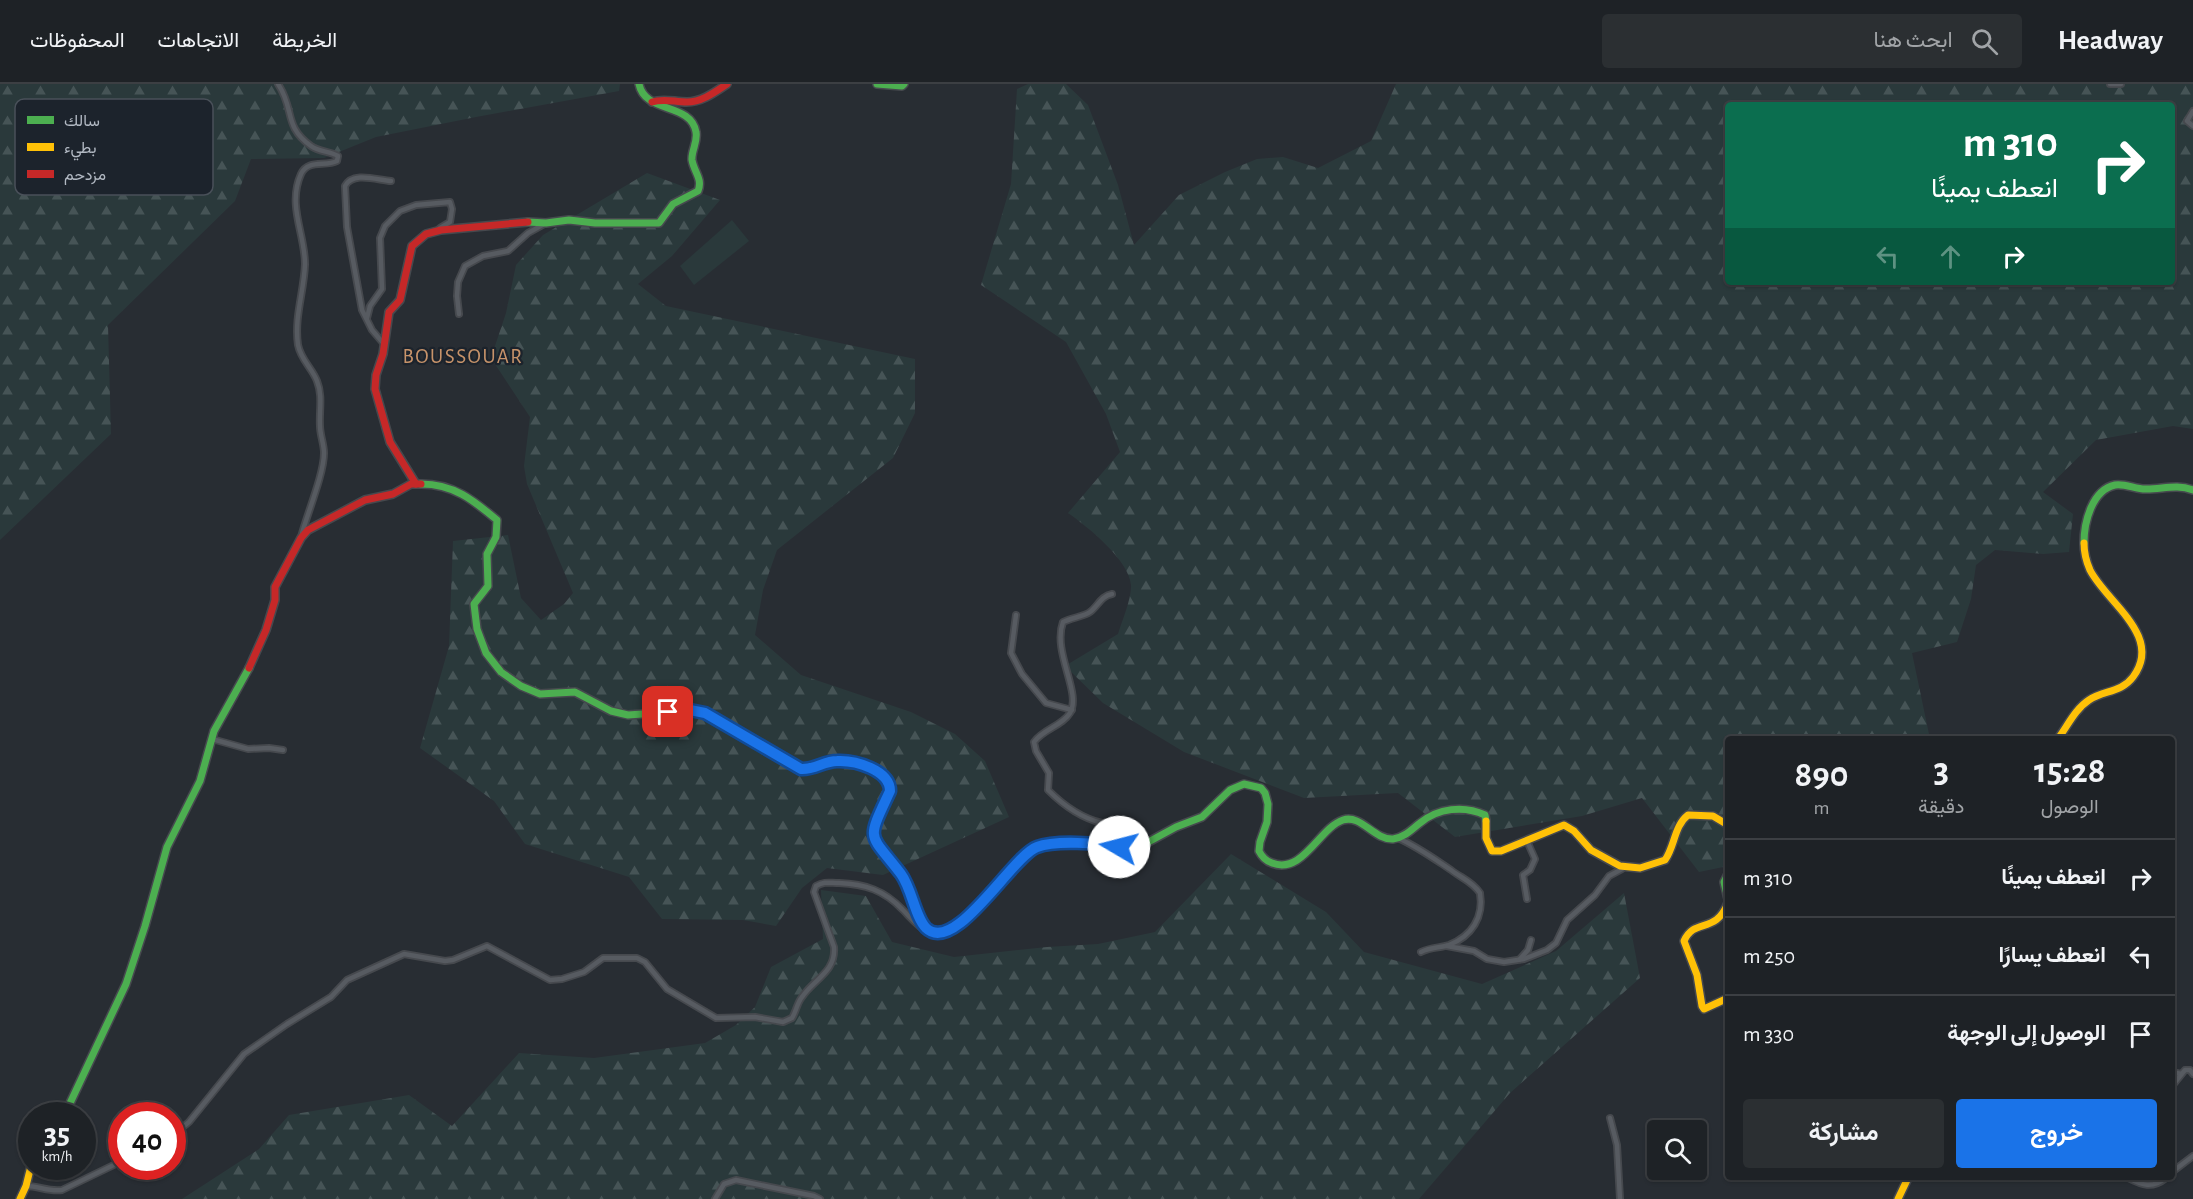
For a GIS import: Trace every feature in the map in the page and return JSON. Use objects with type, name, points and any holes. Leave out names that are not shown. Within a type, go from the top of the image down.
[{"type":"street","points":[[71,1102],[126,984],[167,847],[200,781],[220,718],[255,657],[275,600],[275,587],[301,538],[324,453],[320,429],[319,386],[298,346],[298,310],[305,264],[296,209],[301,173],[312,164],[332,164],[337,161],[338,156],[312,147],[293,129],[284,92],[278,84]]},
{"type":"street","points":[[416,484],[390,442],[375,389],[389,312],[400,300],[412,246],[418,239],[435,231],[521,221],[659,223],[664,219],[670,207],[698,191],[701,185],[692,159],[697,134],[696,128],[679,112],[643,98],[639,92],[639,84]]},
{"type":"street","points":[[652,102],[660,98],[692,102],[705,98],[727,84]]},
{"type":"street","points":[[877,84],[902,86],[904,84]]},
{"type":"street","points":[[2110,84],[2121,84]]},
{"type":"street","points":[[2193,111],[2187,121],[2193,126]]},
{"type":"street","points":[[384,344],[362,310],[350,243],[345,186],[351,178],[359,177],[391,181]]},
{"type":"street","points":[[367,321],[370,306],[382,289],[380,238],[389,221],[400,211],[416,205],[450,202],[452,209],[450,222],[435,231]]},
{"type":"street","points":[[459,314],[457,288],[459,275],[465,266],[483,256],[508,251],[528,233],[546,223]]},
{"type":"street","points":[[301,538],[319,523],[365,500],[393,494],[411,484],[438,484],[455,490],[497,520],[496,537],[487,554],[489,586],[474,604],[474,616],[481,643],[496,669],[516,684],[533,692],[543,694],[576,692],[601,708],[614,713],[652,714],[685,709],[705,713],[801,769],[810,770],[835,760],[876,770],[885,776],[890,785],[890,791],[873,829],[874,841],[905,880],[922,922],[933,933]]},
{"type":"street","points":[[2060,736],[2088,700],[2116,691],[2130,681],[2139,670],[2143,658],[2143,646],[2139,634],[2090,569],[2085,555],[2086,520],[2092,507],[2102,493],[2112,486],[2121,484],[2139,489],[2182,486],[2193,490]]},
{"type":"street","points":[[1112,594],[1106,596],[1088,614],[1063,622],[1059,641],[1061,655],[1071,682],[1072,710],[1066,717],[1045,730],[1034,742],[1036,751],[1049,773],[1048,790],[1061,803],[1078,814],[1101,823],[1121,825],[1129,830],[1119,847]]},
{"type":"street","points":[[1017,615],[1011,653],[1022,674],[1046,703],[1072,710]]},
{"type":"street","points":[[212,739],[248,749],[283,750]]},
{"type":"street","points":[[186,1124],[244,1054],[331,997],[347,981],[404,954],[445,961],[487,946],[550,980],[562,980],[584,972],[603,958],[637,958],[645,962],[667,989],[716,1018],[755,1017],[783,1022],[792,1018],[803,994],[824,975],[834,956],[834,947],[814,892],[816,886],[826,882],[850,883],[879,891],[900,906],[921,928],[940,934],[973,912],[1025,855],[1039,846],[1090,843],[1133,848],[1142,846],[1201,817],[1225,792],[1234,786],[1247,783],[1256,785],[1264,791],[1269,803],[1270,814],[1266,830],[1258,844],[1258,851],[1263,858],[1273,864],[1284,865],[1300,858],[1344,818],[1351,818],[1376,836],[1388,839],[1398,838],[1435,814],[1463,809],[1478,810],[1485,815],[1487,823],[1485,838],[1487,846],[1492,851],[1502,851],[1564,825],[1570,826],[1589,848],[1622,869]]},
{"type":"street","points":[[1421,952],[1434,947],[1447,946],[1474,951],[1493,961],[1518,960],[1551,947],[1556,943],[1567,920],[1594,895],[1609,876],[1622,869],[1631,869],[1665,860],[1673,847],[1678,824],[1688,815],[1713,816],[1725,823]]},
{"type":"street","points":[[1398,838],[1426,852],[1453,872],[1467,879],[1480,893],[1480,912],[1474,927],[1447,946]]},
{"type":"street","points":[[1527,841],[1535,859],[1530,870],[1523,875],[1527,899]]},
{"type":"street","points":[[1725,913],[1713,924],[1695,927],[1685,935],[1684,941],[1701,989],[1700,1006],[1707,1008],[1725,999]]},
{"type":"street","points":[[1518,960],[1526,953],[1530,940]]},
{"type":"street","points":[[2175,1082],[2187,1069],[2193,1074]]},
{"type":"street","points":[[2175,1073],[2181,1074]]},
{"type":"street","points":[[1611,1118],[1617,1145],[1620,1199]]},
{"type":"street","points":[[2175,1170],[2193,1155]]},
{"type":"street","points":[[26,1186],[54,1191],[62,1190],[108,1168]]},
{"type":"street","points":[[20,1199],[28,1180]]},
{"type":"street","points":[[715,1199],[724,1185],[736,1180],[820,1199]]},
{"type":"street","points":[[1898,1199],[1907,1180]]},
{"type":"street","points":[[2133,1180],[2150,1186],[2162,1180]]},
{"type":"green space","points":[[0,84],[620,84],[619,91],[376,137],[324,158],[251,159],[235,201],[108,325],[111,434],[0,540]]},
{"type":"green space","points":[[1028,84],[1066,84],[1088,105],[1118,185],[1134,245],[1179,195],[1225,172],[1257,159],[1283,157],[1318,168],[1371,141],[1396,84],[2193,84],[2193,429],[2173,426],[2096,440],[2043,492],[2073,514],[2069,552],[2043,554],[1995,550],[1976,565],[1971,599],[1957,642],[1912,653],[1929,736],[1725,736],[1725,867],[1699,872],[1642,798],[1582,816],[1455,837],[1398,793],[1304,798],[1184,752],[1103,703],[1065,666],[1118,634],[1128,602],[1131,585],[1129,575],[1123,565],[1096,535],[1068,513],[1120,452],[1106,414],[1066,342],[981,285],[1011,184],[1017,89]]},
{"type":"green space","points":[[647,173],[720,200],[672,256],[638,284],[666,306],[915,359],[915,413],[893,458],[777,550],[763,590],[755,635],[801,675],[911,712],[955,734],[985,761],[1009,817],[883,875],[827,868],[802,888],[776,926],[743,920],[662,919],[629,877],[525,844],[494,801],[420,748],[449,646],[453,541],[508,535],[521,598],[541,620],[564,604],[573,593],[527,484],[524,466],[530,417],[491,358],[506,313],[516,265],[543,235]]},
{"type":"green space","points":[[732,220],[749,241],[694,285],[680,266]]},
{"type":"green space","points":[[1231,854],[1326,912],[1364,952],[1482,984],[1556,951],[1624,893],[1640,978],[1510,1093],[1419,1199],[182,1199],[259,1149],[289,1115],[409,1095],[452,1126],[519,1053],[594,1058],[705,1043],[736,1025],[755,1007],[771,967],[823,939],[821,890],[866,896],[892,942],[954,957],[1098,944],[1155,932]]},
{"type":"traffic: fast","points":[[528,222],[546,223],[569,220],[595,223],[659,223],[673,204],[698,191],[699,179],[692,160],[696,136],[692,123],[686,116],[650,100],[643,93],[639,84]]},
{"type":"traffic: fast","points":[[877,84],[902,86],[904,84]]},
{"type":"traffic: fast","points":[[421,484],[443,487],[462,494],[497,520],[496,537],[487,554],[488,586],[474,604],[477,629],[486,653],[501,672],[521,686],[540,694],[575,692],[611,711],[628,715],[686,711],[705,713],[791,763]]},
{"type":"traffic: fast","points":[[2084,543],[2091,508],[2100,493],[2107,488],[2119,485],[2143,489],[2176,487],[2193,490]]},
{"type":"traffic: fast","points":[[71,1102],[126,984],[167,847],[200,781],[214,731],[249,668]]},
{"type":"traffic: fast","points":[[1047,845],[1086,843],[1126,848],[1141,846],[1176,827],[1202,817],[1230,790],[1244,784],[1261,788],[1268,804],[1267,822],[1259,851],[1268,861],[1283,865],[1302,857],[1326,832],[1343,820],[1356,821],[1380,836],[1393,839],[1404,835],[1427,818],[1443,811],[1469,810],[1485,815],[1486,821]]},
{"type":"traffic: fast","points":[[1725,880],[1725,886]]},
{"type":"traffic: slow","points":[[2060,736],[2084,704],[2123,686],[2133,677],[2141,662],[2142,647],[2137,634],[2129,620],[2090,570],[2084,543]]},
{"type":"traffic: slow","points":[[791,763],[801,769],[834,761],[851,762],[868,767],[882,776],[890,791],[873,829],[874,841],[906,880],[924,925],[936,933],[959,923],[984,900],[1027,853],[1047,845]]},
{"type":"traffic: slow","points":[[1486,821],[1486,838],[1492,851],[1501,851],[1564,825],[1574,831],[1591,850],[1620,866],[1640,868],[1665,860],[1677,830],[1688,815],[1713,816],[1725,823]]},
{"type":"traffic: slow","points":[[1725,909],[1711,923],[1694,929],[1684,941],[1697,975],[1704,1009],[1725,999]]},
{"type":"traffic: slow","points":[[20,1199],[28,1180]]},
{"type":"traffic: slow","points":[[1898,1199],[1907,1180]]},
{"type":"traffic: jam","points":[[652,102],[698,100],[727,84]]},
{"type":"traffic: jam","points":[[416,484],[390,442],[375,389],[389,312],[400,300],[412,246],[426,234],[441,230],[528,222]]},
{"type":"traffic: jam","points":[[249,668],[266,630],[275,600],[275,587],[301,538],[308,530],[365,500],[393,494],[411,484],[421,484]]},
{"type":"district","name":"BOUSSOUAR","points":[[463,356]]},
{"type":"route","points":[[668,712],[685,709],[705,713],[801,769],[810,770],[835,760],[876,770],[885,776],[890,785],[890,791],[872,835],[874,841],[905,880],[922,922],[933,933],[940,934],[946,931],[973,912],[1025,855],[1039,846],[1090,843],[1119,847]]}]
